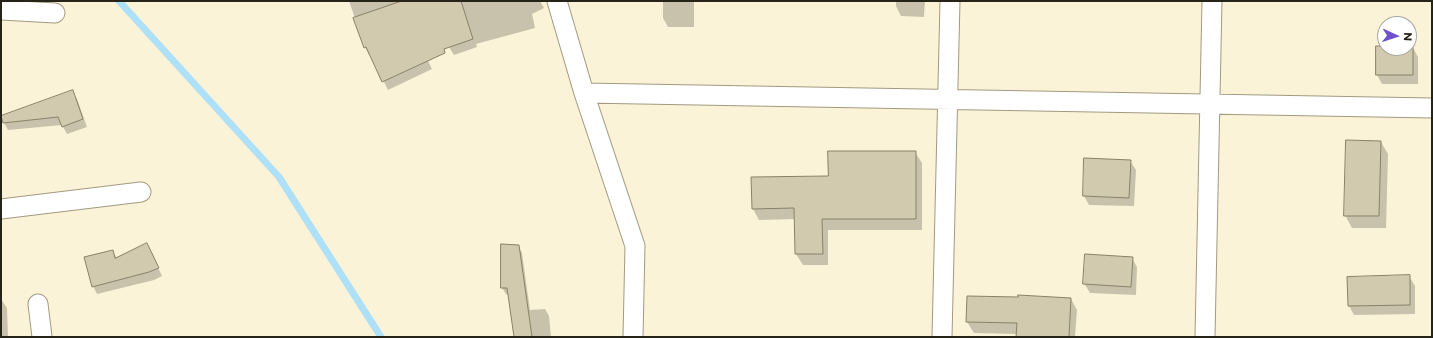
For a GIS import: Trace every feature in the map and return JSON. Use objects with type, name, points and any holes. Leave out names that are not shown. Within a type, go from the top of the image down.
[{"type":"street","points":[[557,1],[584,93],[635,246],[633,337]]},
{"type":"street","points":[[942,337],[950,1]]},
{"type":"street","points":[[1205,337],[1212,1]]},
{"type":"street","points":[[1,10],[55,12]]},
{"type":"street","points":[[584,93],[1432,108]]},
{"type":"street","points":[[1,209],[140,192]]},
{"type":"street","points":[[38,304],[42,337]]},
{"type":"building","points":[[402,1],[461,1],[473,39],[444,49],[445,53],[382,82],[366,47],[364,48],[353,18]]},
{"type":"building","points":[[1376,46],[1377,56],[1413,56],[1413,75],[1376,75]]},
{"type":"building","points":[[73,90],[83,119],[62,127],[58,117],[3,123],[1,116]]},
{"type":"building","points":[[1346,140],[1381,141],[1379,216],[1344,216]]},
{"type":"building","points":[[828,151],[916,151],[916,219],[822,219],[823,254],[795,254],[794,208],[752,209],[751,177],[828,176]]},
{"type":"building","points":[[1084,158],[1131,160],[1129,198],[1083,196]]},
{"type":"building","points":[[147,243],[159,268],[92,287],[84,257],[113,250],[115,258]]},
{"type":"building","points":[[501,244],[519,245],[532,337],[514,337],[507,288],[501,288]]},
{"type":"building","points":[[1085,254],[1133,257],[1131,287],[1083,284]]},
{"type":"building","points":[[1410,275],[1410,305],[1348,306],[1347,277]]},
{"type":"building","points":[[1018,295],[1071,298],[1069,337],[1016,337],[1017,323],[966,322],[967,296],[1018,297]]},
{"type":"waterway","points":[[119,1],[279,177],[381,337]]}]
